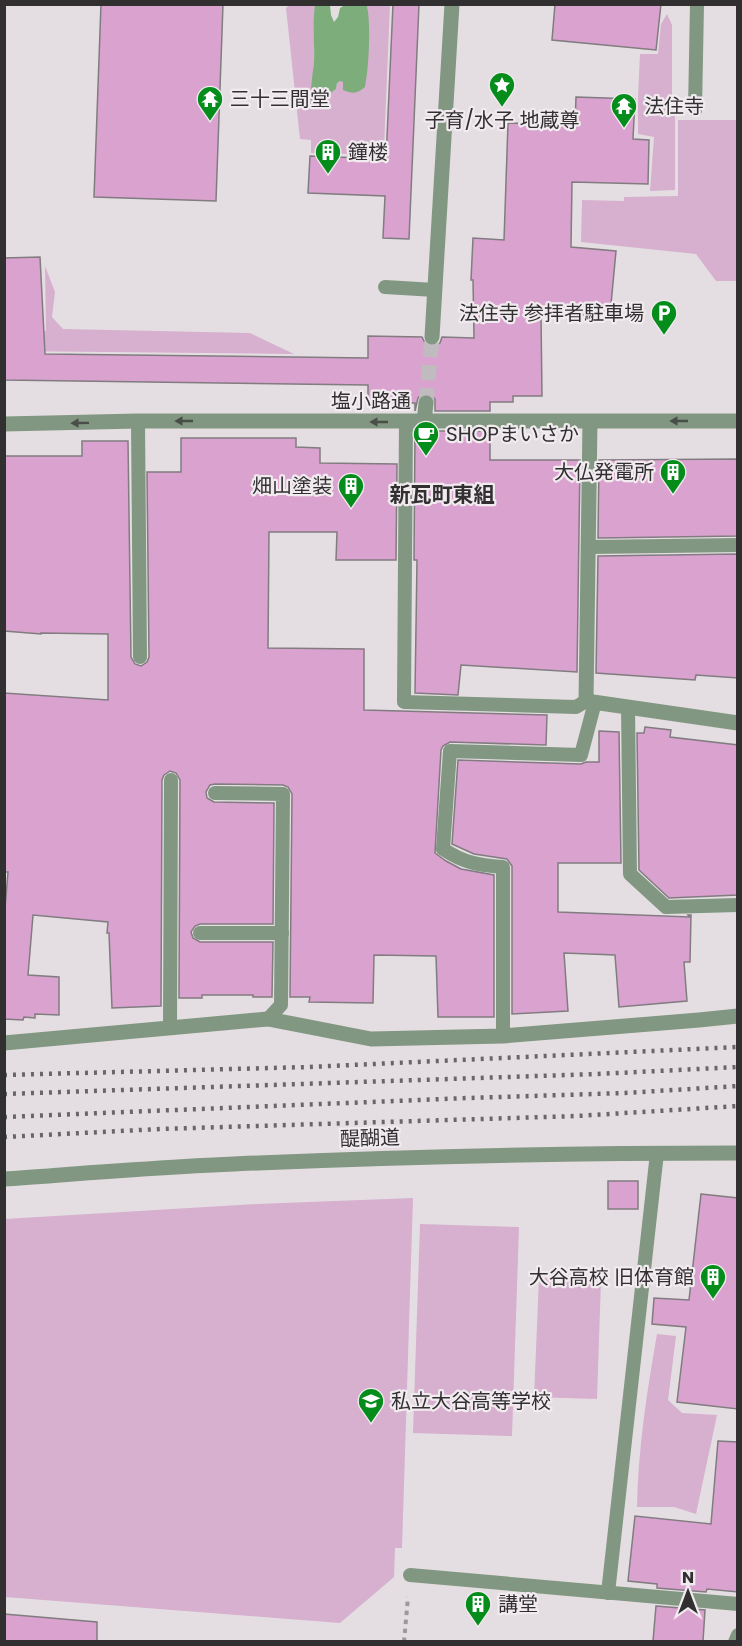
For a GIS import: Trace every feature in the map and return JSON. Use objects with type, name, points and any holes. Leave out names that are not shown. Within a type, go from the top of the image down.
[{"type":"street","points":[[432,337],[452,4]]},
{"type":"street","points":[[424,422],[426,403]]},
{"type":"street","name":"塩小路通","points":[[4,424],[138,421],[738,422]]},
{"type":"street","points":[[590,422],[591,701],[738,723]]},
{"type":"street","points":[[4,1043],[268,1019],[371,1039],[503,1036],[738,1016]]},
{"type":"street","name":"醍醐道","points":[[4,1179],[255,1163],[391,1158],[738,1153]]},
{"type":"lane","points":[[695,110],[697,4]]},
{"type":"lane","points":[[385,287],[435,291]]},
{"type":"lane","points":[[138,421],[140,657]]},
{"type":"lane","points":[[406,422],[405,702],[576,707],[591,701]]},
{"type":"lane","points":[[590,547],[738,545]]},
{"type":"lane","points":[[503,1036],[503,867],[474,864],[443,849],[450,751],[581,755],[591,701]]},
{"type":"lane","points":[[628,707],[630,874],[666,907],[738,906]]},
{"type":"lane","points":[[170,1027],[171,780]]},
{"type":"lane","points":[[215,793],[283,794],[281,1005],[268,1019]]},
{"type":"lane","points":[[200,933],[282,933]]},
{"type":"lane","points":[[608,1593],[657,1153]]},
{"type":"lane","points":[[410,1575],[738,1604]]},
{"type":"lane","points":[[735,1641],[738,1635]]},
{"type":"path","points":[[404,1641],[410,1575]]},
{"type":"shaded area","points":[[289,5],[316,5],[311,107],[319,108],[323,99],[336,89],[337,83],[340,80],[343,82],[368,10],[367,5],[390,5],[382,196],[350,195],[352,154],[311,153],[311,140],[300,139],[286,8]]},
{"type":"shaded area","points":[[315,5],[330,5],[334,22],[340,8],[345,5],[367,5],[369,35],[365,87],[355,93],[350,92],[343,90],[343,82],[340,81],[336,89],[323,99],[319,108],[314,109],[311,107],[311,96]]},
{"type":"shaded area","points":[[667,14],[672,25],[675,190],[650,191],[654,137],[638,134],[640,54],[658,54],[661,24]]},
{"type":"shaded area","points":[[678,120],[737,120],[737,281],[716,281],[696,254],[581,242],[582,200],[624,201],[624,197],[678,196]]},
{"type":"shaded area","points":[[45,266],[55,292],[52,317],[63,329],[250,333],[294,354],[5,351],[4,333],[46,331]]},
{"type":"shaded area","points":[[413,1198],[402,1548],[395,1548],[394,1577],[340,1623],[5,1597],[5,1219],[257,1204]]},
{"type":"shaded area","points":[[420,1224],[519,1227],[512,1436],[413,1433]]},
{"type":"shaded area","points":[[539,1278],[601,1280],[597,1399],[534,1397]]},
{"type":"shaded area","points":[[657,1334],[676,1336],[668,1400],[682,1413],[717,1415],[696,1514],[674,1507],[637,1507],[644,1420]]},
{"type":"building","points":[[101,4],[223,4],[216,201],[94,197]]},
{"type":"building","points":[[393,4],[419,4],[409,239],[383,238],[385,196],[308,193],[310,156],[386,159]]},
{"type":"building","points":[[555,4],[661,4],[656,50],[552,40]]},
{"type":"building","points":[[576,97],[635,99],[633,139],[649,140],[648,184],[572,182],[571,247],[616,251],[610,315],[541,315],[542,396],[513,396],[513,402],[490,402],[490,411],[435,411],[435,399],[426,393],[418,398],[415,411],[415,403],[368,402],[368,385],[4,380],[4,258],[40,257],[45,354],[368,358],[368,336],[422,337],[426,345],[432,347],[440,343],[442,337],[474,338],[473,280],[471,280],[473,238],[504,240],[508,123],[575,125]]},
{"type":"building","points":[[415,431],[490,431],[490,460],[580,460],[577,672],[461,665],[458,695],[415,693],[417,560],[414,560]]},
{"type":"building","points":[[181,438],[296,438],[296,447],[320,448],[320,463],[397,464],[396,560],[336,560],[337,532],[269,532],[268,648],[364,649],[364,710],[547,715],[546,745],[450,742],[441,750],[435,853],[461,869],[494,875],[494,1017],[438,1017],[436,956],[374,955],[373,1003],[309,1002],[310,997],[290,997],[292,794],[288,787],[283,785],[215,784],[210,785],[206,792],[207,798],[214,802],[274,803],[273,924],[200,924],[195,926],[191,932],[193,938],[200,942],[273,942],[272,997],[202,995],[202,998],[179,998],[180,780],[176,773],[170,771],[164,775],[162,780],[161,1006],[112,1008],[108,922],[33,915],[28,975],[59,977],[59,1015],[35,1014],[35,1018],[24,1017],[23,1020],[4,1019],[4,920],[8,872],[4,872],[4,693],[108,700],[108,634],[41,634],[4,631],[4,456],[82,456],[82,441],[128,441],[131,657],[135,664],[141,666],[147,662],[149,657],[147,472],[181,472]]},
{"type":"building","name":"大仏発電所","points":[[738,459],[738,536],[598,538],[599,460]]},
{"type":"building","points":[[738,554],[738,678],[696,675],[695,680],[596,673],[598,556]]},
{"type":"building","points":[[645,727],[671,730],[670,737],[738,745],[738,895],[669,898],[639,870],[637,733],[644,733]]},
{"type":"building","points":[[599,731],[619,732],[621,863],[558,863],[558,912],[690,917],[688,915],[691,915],[690,962],[684,962],[687,1001],[619,1007],[615,955],[564,953],[568,1011],[512,1014],[512,866],[507,859],[474,854],[452,844],[458,760],[581,764],[599,762]]},
{"type":"building","points":[[608,1181],[638,1181],[638,1209],[608,1209]]},
{"type":"building","name":"大谷高校 旧体育館","points":[[701,1194],[738,1198],[738,1409],[677,1402],[686,1327],[652,1324],[654,1298],[689,1300]]},
{"type":"building","points":[[718,1441],[738,1442],[738,1592],[657,1588],[657,1584],[628,1581],[635,1516],[711,1524]]},
{"type":"building","points":[[656,1606],[705,1610],[703,1641],[653,1641]]},
{"type":"building","points":[[4,1614],[97,1622],[97,1641],[4,1641]]},
{"type":"tunnel","points":[[426,403],[432,337]]},
{"type":"railway","points":[[4,1075],[309,1067],[738,1047]]},
{"type":"railway","points":[[4,1094],[597,1074],[738,1067]]},
{"type":"railway","points":[[4,1117],[625,1093],[738,1086]]},
{"type":"railway","points":[[4,1137],[160,1129],[577,1116],[738,1106]]},
{"type":"place","name":"子育/水子 地蔵尊","points":[[502,108]]},
{"type":"place","name":"三十三間堂","points":[[210,122]]},
{"type":"place","name":"法住寺","points":[[624,129]]},
{"type":"place","name":"鐘楼","points":[[328,175]]},
{"type":"place","name":"法住寺 参拝者駐車場","points":[[664,336]]},
{"type":"place","name":"SHOPまいさか","points":[[426,457]]},
{"type":"place","name":"大仏発電所","points":[[673,495]]},
{"type":"place","name":"畑山塗装","points":[[351,509]]},
{"type":"place","name":"大谷高校 旧体育館","points":[[713,1300]]},
{"type":"place","name":"私立大谷高等学校","points":[[371,1424]]},
{"type":"place","name":"講堂","points":[[478,1627]]},
{"type":"district","name":"新瓦町東組","points":[[442,494]]}]
